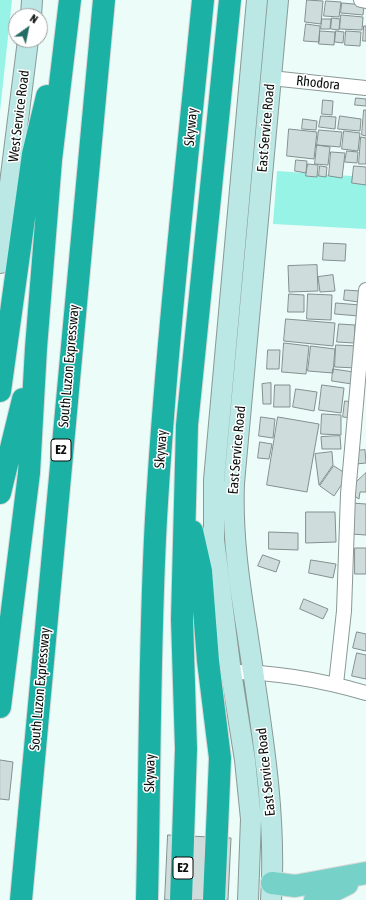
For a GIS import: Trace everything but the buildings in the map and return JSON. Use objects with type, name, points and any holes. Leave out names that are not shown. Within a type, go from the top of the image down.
[{"type":"highway","name":"South Luzon Expressway","points":[[21,900],[104,0]]},
{"type":"highway","name":"Skyway","points":[[147,900],[151,615],[156,517],[162,428],[203,0]]},
{"type":"highway","name":"Skyway","points":[[182,900],[186,749],[182,619],[184,492],[187,425],[230,0]]},
{"type":"highway","name":"E2","points":[[0,706],[29,472],[36,348],[52,160],[69,8]]},
{"type":"highway","points":[[0,391],[33,154],[69,8]]},
{"type":"highway","name":"E2","points":[[0,493],[36,348]]},
{"type":"highway","name":"Skyway","points":[[184,492],[201,571],[208,661],[220,758],[214,900]]},
{"type":"main road","name":"East Service Road","points":[[248,900],[251,819],[245,760],[231,672],[214,540],[214,480],[240,174],[257,0]]},
{"type":"main road","name":"East Service Road","points":[[271,892],[271,818],[253,672],[241,594],[233,517],[234,483],[278,0]]},
{"type":"main road","name":"West Service Road","points":[[0,263],[27,48]]},
{"type":"main road","points":[[240,174],[262,175]]},
{"type":"main road","points":[[271,892],[295,886],[366,874]]},
{"type":"main road","points":[[315,900],[366,874]]},
{"type":"street","points":[[361,0],[366,0]]},
{"type":"street","name":"Rhodora","points":[[271,78],[366,88]]},
{"type":"street","points":[[336,684],[344,611],[348,494],[366,290]]},
{"type":"street","points":[[231,672],[279,674],[336,684],[366,693]]},
{"type":"shaded area","points":[[0,0],[12,0],[11,8],[8,8],[8,37],[0,111]]},
{"type":"shaded area","points":[[277,171],[366,177],[366,229],[273,224]]}]
